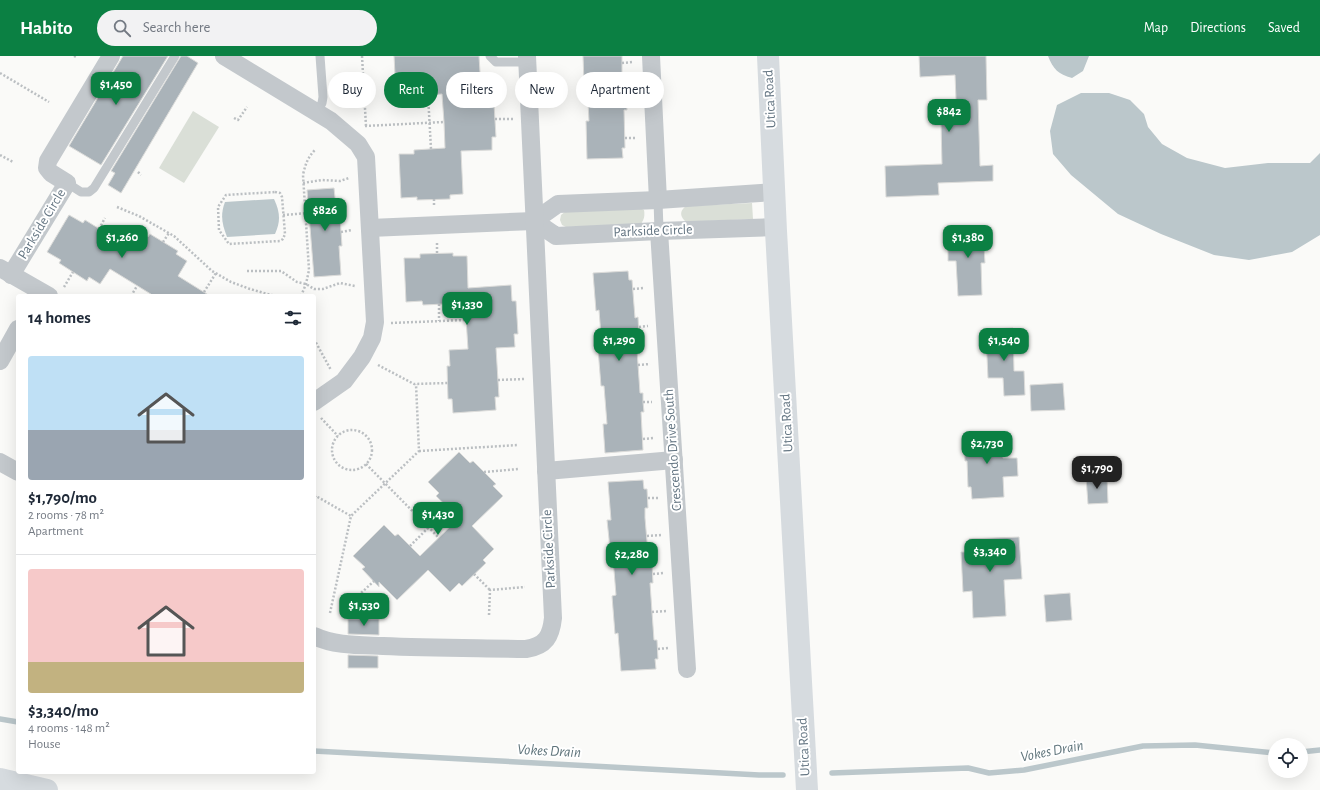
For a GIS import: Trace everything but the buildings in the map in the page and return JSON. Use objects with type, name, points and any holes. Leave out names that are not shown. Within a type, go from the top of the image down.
[{"type":"main road","name":"Utica Road","points":[[768,56],[774,192],[807,790]]},
{"type":"main road","points":[[0,779],[47,790]]},
{"type":"street","name":"Parkside Circle","points":[[47,293],[6,271],[67,183],[51,174],[47,168],[48,161],[111,56]]},
{"type":"street","points":[[224,56],[317,112],[348,134],[358,144],[366,157],[364,229],[375,322],[372,338],[362,357],[344,381],[316,407]]},
{"type":"street","points":[[651,56],[658,200]]},
{"type":"street","name":"Parkside Circle","points":[[316,637],[324,641],[340,644],[526,649],[535,648],[542,644],[552,628],[527,59]]},
{"type":"street","points":[[364,229],[534,221],[558,204],[658,200],[774,192]]},
{"type":"street","name":"Parkside Circle","points":[[534,221],[556,236],[659,230],[776,227]]},
{"type":"street","name":"Crescendo Drive South","points":[[659,230],[687,669]]},
{"type":"street","points":[[0,361],[16,333]]},
{"type":"street","points":[[546,471],[674,460]]},
{"type":"street","points":[[0,462],[16,471]]},
{"type":"lane","points":[[67,183],[81,192],[89,192],[94,188],[175,56]]},
{"type":"lane","points":[[317,112],[322,103],[323,97],[320,56]]},
{"type":"lane","points":[[490,56],[496,62],[527,59]]},
{"type":"lane","points":[[658,200],[659,230]]},
{"type":"path","points":[[362,56],[366,126]]},
{"type":"path","points":[[0,73],[48,102]]},
{"type":"path","points":[[234,118],[238,120],[247,107]]},
{"type":"path","points":[[429,108],[431,149]]},
{"type":"path","points":[[495,119],[518,118]]},
{"type":"path","points":[[360,126],[444,122]]},
{"type":"path","points":[[302,294],[309,270],[307,214],[303,174],[305,165],[315,150]]},
{"type":"path","points":[[0,155],[12,162]]},
{"type":"path","points":[[138,172],[141,175]]},
{"type":"path","points":[[303,183],[322,180],[340,181],[353,177]]},
{"type":"path","points":[[280,193],[282,197],[283,215],[285,234],[283,239],[280,241],[229,244],[219,230],[218,207],[226,195],[280,193]]},
{"type":"path","points":[[117,207],[139,216],[169,233],[216,273],[241,286],[268,294]]},
{"type":"path","points":[[283,215],[307,214]]},
{"type":"path","points":[[99,229],[105,218]]},
{"type":"path","points":[[341,232],[364,229]]},
{"type":"path","points":[[163,242],[169,233]]},
{"type":"path","points":[[436,241],[437,254]]},
{"type":"path","points":[[247,271],[281,271],[297,282],[306,284],[314,289],[340,283],[360,287]]},
{"type":"path","points":[[47,293],[73,272]]},
{"type":"path","points":[[204,292],[216,273]]},
{"type":"path","points":[[132,294],[137,286]]},
{"type":"path","points":[[439,304],[439,321]]},
{"type":"path","points":[[387,324],[466,320]]},
{"type":"path","points":[[316,342],[334,374]]},
{"type":"path","points":[[374,362],[416,384],[448,382]]},
{"type":"path","points":[[638,365],[657,364]]},
{"type":"path","points":[[498,380],[525,379]]},
{"type":"path","points":[[416,384],[419,451]]},
{"type":"path","points":[[316,409],[338,436]]},
{"type":"path","points":[[355,430],[366,436],[372,447],[370,459],[366,464],[354,470],[341,466],[336,461],[332,448],[334,441],[338,436],[343,432],[355,430]]},
{"type":"path","points":[[643,439],[661,438]]},
{"type":"path","points":[[330,613],[352,516],[419,451],[518,445]]},
{"type":"path","points":[[366,464],[439,538]]},
{"type":"path","points":[[484,472],[519,469]]},
{"type":"path","points":[[316,497],[352,516]]},
{"type":"path","points":[[648,498],[664,497]]},
{"type":"path","points":[[410,546],[448,508]]},
{"type":"path","points":[[647,536],[666,535]]},
{"type":"path","points":[[653,574],[668,573]]},
{"type":"path","points":[[474,574],[490,590],[489,616]]},
{"type":"path","points":[[364,616],[360,594],[374,581]]},
{"type":"path","points":[[490,590],[525,587]]},
{"type":"path","points":[[652,612],[670,610]]},
{"type":"path","points":[[658,649],[672,648]]},
{"type":"shaded area","points":[[1048,56],[1089,56],[1083,71],[1072,78],[1063,75],[1057,70]]},
{"type":"shaded area","points":[[1081,93],[1109,93],[1130,100],[1144,114],[1148,127],[1162,144],[1187,158],[1225,168],[1268,163],[1310,163],[1320,153],[1320,235],[1292,252],[1249,260],[1214,255],[1161,234],[1118,214],[1071,175],[1053,154],[1050,131],[1057,105]]},
{"type":"shaded area","points":[[193,111],[219,127],[184,183],[159,168]]},
{"type":"shaded area","points":[[274,199],[278,208],[279,216],[275,234],[227,237],[222,220],[222,211],[225,202]]},
{"type":"shaded area","points":[[752,203],[753,219],[686,222],[682,218],[681,214],[682,210],[686,206]]},
{"type":"shaded area","points":[[640,208],[644,210],[644,217],[641,224],[566,227],[562,225],[560,220],[561,215],[566,211]]},
{"type":"waterway","name":"Vokes Drain","points":[[0,719],[16,722]]},
{"type":"waterway","name":"Vokes Drain","points":[[832,773],[968,768],[989,773],[1024,770],[1143,746],[1195,745],[1268,752]]},
{"type":"waterway","name":"Vokes Drain","points":[[1308,751],[1320,750]]},
{"type":"waterway","name":"Vokes Drain","points":[[316,751],[759,775],[783,775]]}]
